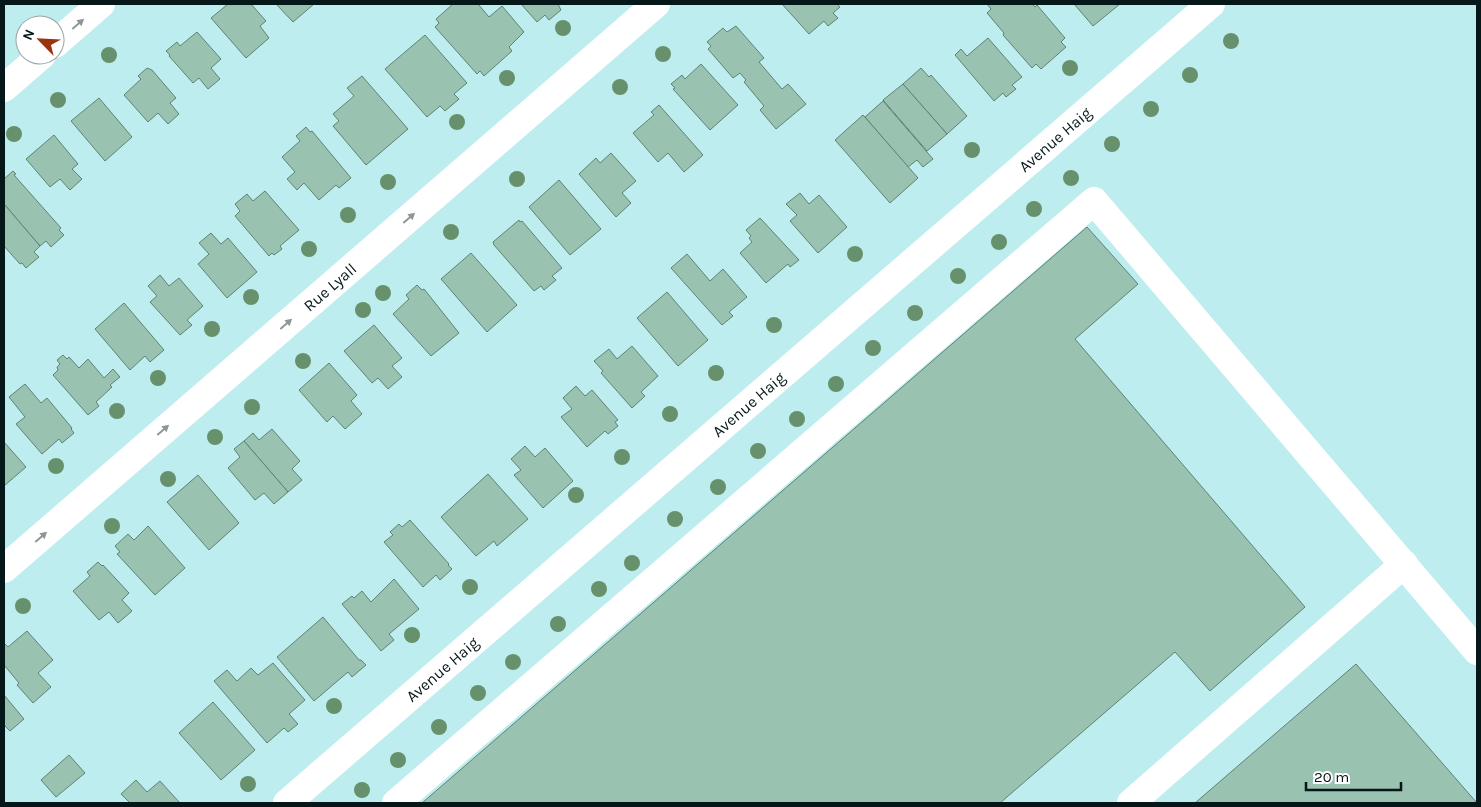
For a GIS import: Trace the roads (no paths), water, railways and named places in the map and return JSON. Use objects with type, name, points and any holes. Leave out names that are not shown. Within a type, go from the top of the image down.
[{"type":"street","points":[[65,35],[101,4]]},
{"type":"street","name":"Rue Lyall","points":[[4,569],[656,4]]},
{"type":"street","name":"Avenue Haig","points":[[287,803],[1211,4]]},
{"type":"street","points":[[4,88],[30,65]]},
{"type":"street","points":[[396,803],[1094,201],[1477,652]]},
{"type":"street","points":[[1131,803],[1404,564]]}]
